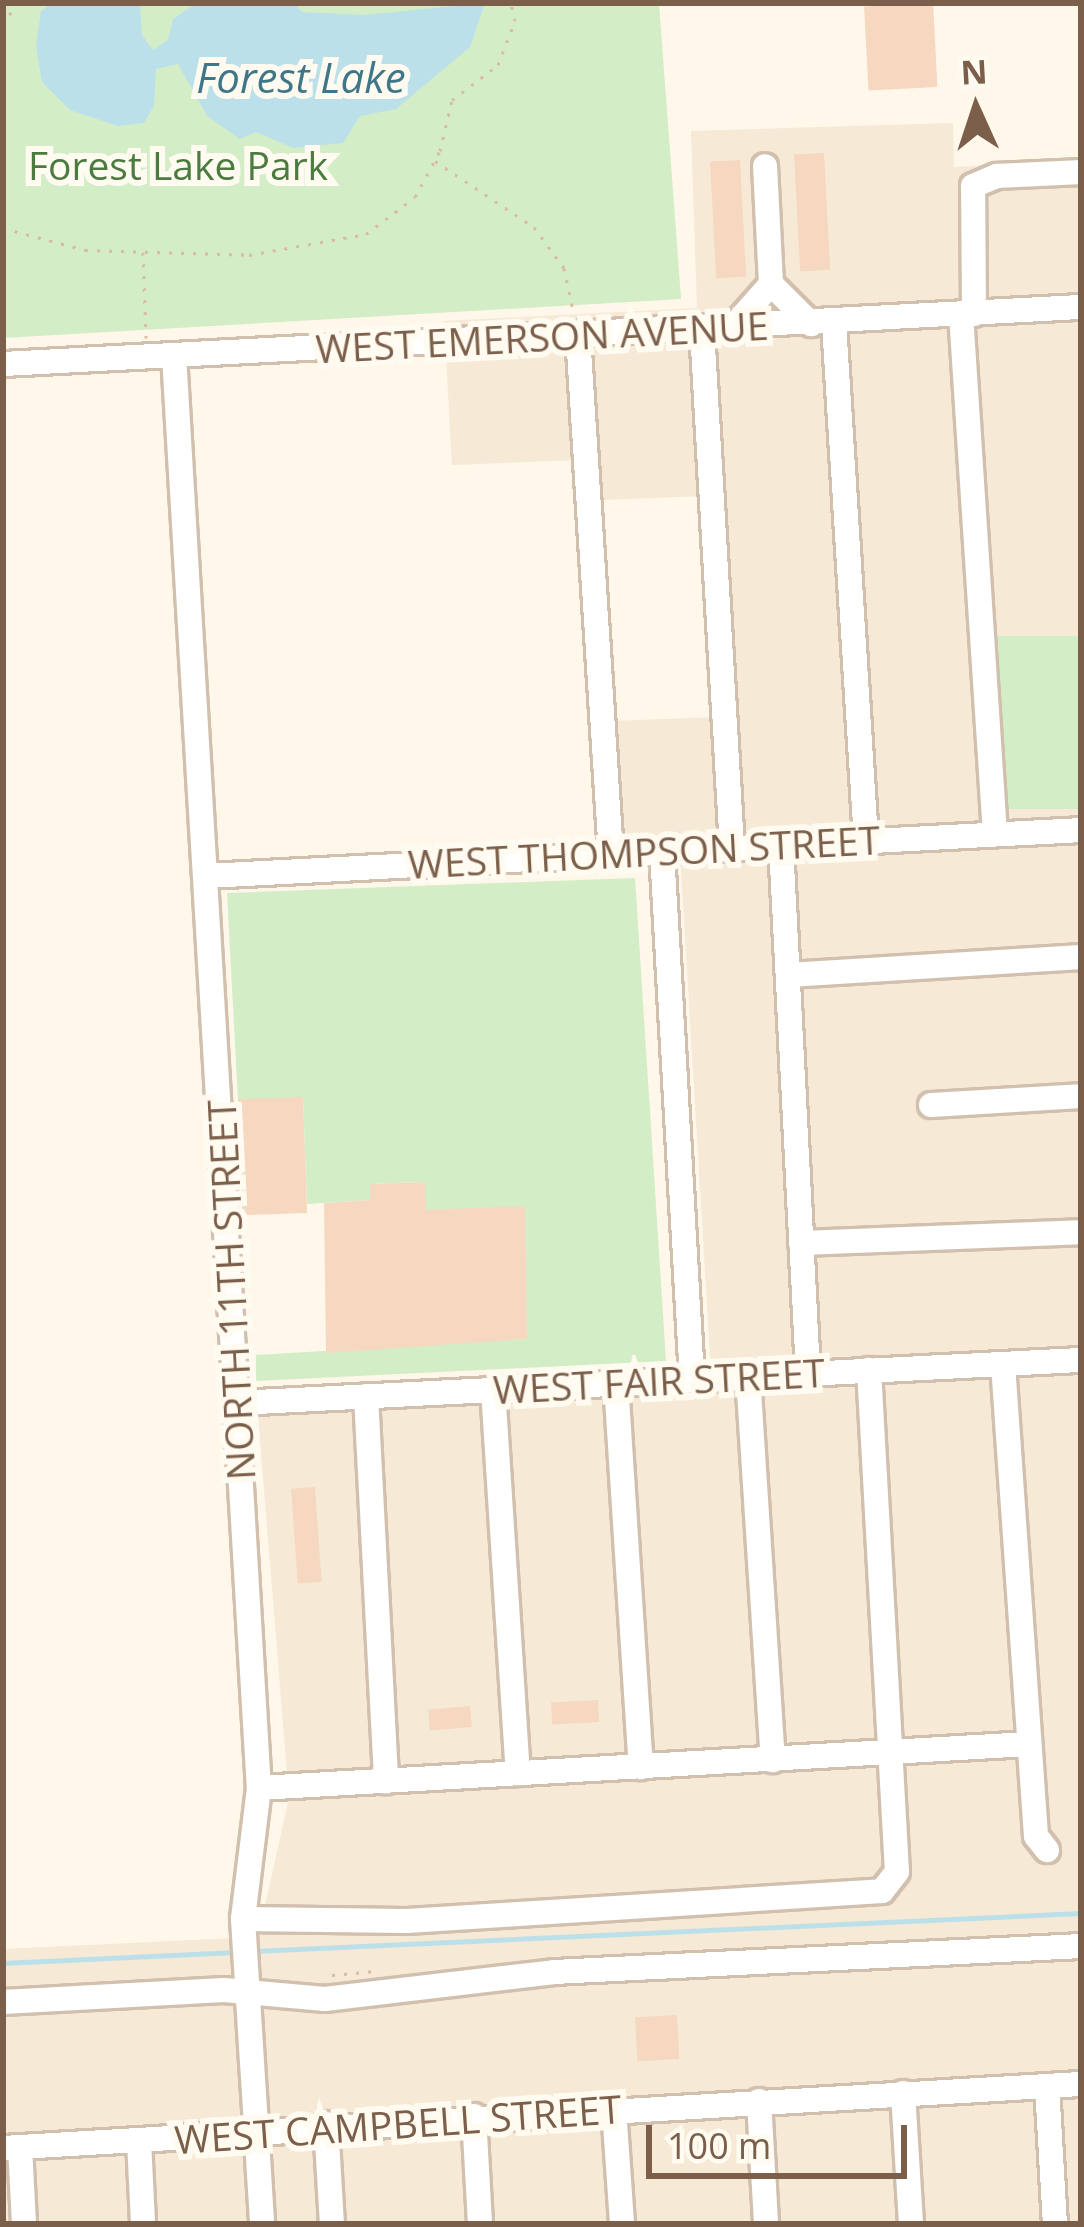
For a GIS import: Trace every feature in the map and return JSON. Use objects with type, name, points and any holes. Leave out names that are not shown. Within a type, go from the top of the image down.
[{"type":"street","points":[[733,328],[771,284],[765,166]]},
{"type":"street","points":[[995,834],[967,314],[973,186],[997,176],[1081,172]]},
{"type":"street","points":[[771,284],[822,324],[866,840]]},
{"type":"street","name":"WEST EMERSON AVENUE","points":[[3,364],[1081,307]]},
{"type":"street","points":[[702,329],[733,848]]},
{"type":"street","points":[[578,335],[610,855]]},
{"type":"street","name":"NORTH 11TH STREET","points":[[174,355],[259,1788],[243,1928],[262,2224]]},
{"type":"street","name":"WEST THOMPSON STREET","points":[[207,876],[1081,830]]},
{"type":"street","points":[[781,845],[808,1373]]},
{"type":"street","points":[[662,852],[692,1379]]},
{"type":"street","points":[[788,975],[1081,957]]},
{"type":"street","points":[[931,1105],[1081,1096]]},
{"type":"street","points":[[801,1243],[1081,1232]]},
{"type":"street","name":"WEST FAIR STREET","points":[[237,1402],[1081,1360]]},
{"type":"street","points":[[1003,1364],[1036,1836],[1047,1850]]},
{"type":"street","points":[[243,1928],[882,1891],[897,1872],[869,1370]]},
{"type":"street","points":[[748,1376],[773,1760]]},
{"type":"street","points":[[616,1383],[641,1767]]},
{"type":"street","points":[[493,1389],[518,1773]]},
{"type":"street","points":[[366,1396],[386,1780]]},
{"type":"street","points":[[259,1788],[1028,1744]]},
{"type":"street","points":[[3,2002],[224,1990],[325,1999],[532,1974],[1081,1946]]},
{"type":"street","name":"WEST CAMPBELL STREET","points":[[12,2147],[139,2141],[255,2128],[1081,2084]]},
{"type":"street","points":[[1047,2086],[1055,2224]]},
{"type":"street","points":[[902,2093],[911,2224]]},
{"type":"street","points":[[759,2101],[766,2224]]},
{"type":"street","points":[[614,2109],[622,2224]]},
{"type":"street","points":[[474,2116],[480,2224]]},
{"type":"street","points":[[326,2124],[332,2224]]},
{"type":"street","points":[[139,2141],[143,2224]]},
{"type":"street","points":[[12,2147],[24,2224]]},
{"type":"path","points":[[3,25],[17,3]]},
{"type":"path","points":[[3,228],[85,250],[249,254],[366,234],[415,196],[435,160],[452,100],[498,65],[515,21],[512,3]]},
{"type":"path","points":[[435,160],[534,227],[564,268],[578,335]]},
{"type":"path","points":[[143,252],[146,345]]},
{"type":"shaded area","points":[[953,123],[954,167],[1081,160],[1081,2224],[3,2224],[3,1949],[258,1937],[289,1798],[258,1415],[712,1391],[679,836],[614,838],[611,721],[717,717],[704,496],[603,500],[600,459],[452,465],[444,321],[697,308],[691,131]]},
{"type":"green space","name":"Forest Lake Park","points":[[3,3],[659,3],[681,299],[3,338]]},
{"type":"green space","points":[[994,636],[1081,636],[1081,809],[994,809]]},
{"type":"green space","points":[[635,878],[666,1361],[256,1381],[256,1355],[526,1339],[525,1207],[426,1210],[424,1182],[370,1184],[370,1200],[307,1204],[303,1098],[238,1101],[227,893]]},
{"type":"water","name":"Forest Lake","points":[[52,3],[140,3],[142,35],[153,50],[168,40],[173,19],[197,3],[295,3],[302,12],[364,15],[485,3],[470,47],[396,109],[360,116],[343,143],[293,148],[256,132],[240,139],[207,116],[178,64],[156,69],[154,106],[144,123],[118,126],[70,110],[42,82],[36,46],[41,11]]},
{"type":"building","points":[[933,3],[937,87],[868,90],[864,7]]},
{"type":"building","points":[[824,153],[830,270],[800,271],[794,155]]},
{"type":"building","points":[[740,160],[746,277],[716,278],[710,162]]},
{"type":"building","points":[[303,1097],[307,1213],[242,1215],[238,1099]]},
{"type":"building","points":[[425,1182],[426,1210],[525,1206],[527,1339],[326,1353],[324,1203],[370,1200],[370,1184]]},
{"type":"building","points":[[315,1487],[322,1582],[298,1583],[291,1489]]},
{"type":"building","points":[[598,1700],[599,1722],[552,1724],[551,1702]]},
{"type":"building","points":[[470,1706],[472,1727],[430,1731],[428,1710]]},
{"type":"building","points":[[677,2015],[679,2059],[637,2061],[635,2017]]},
{"type":"waterway","points":[[254,1951],[1081,1913]]},
{"type":"waterway","points":[[3,1963],[236,1952]]}]
